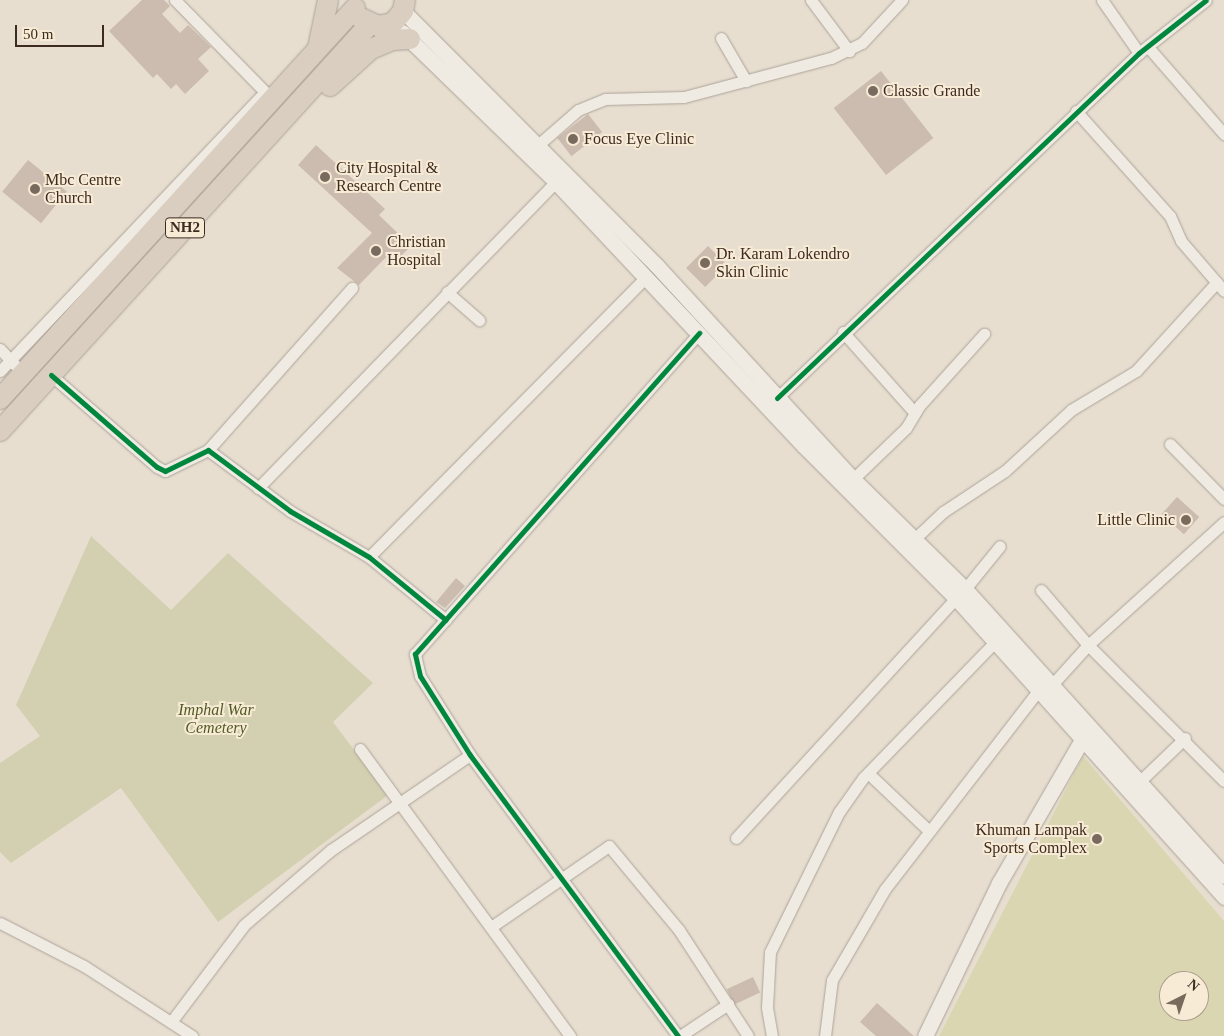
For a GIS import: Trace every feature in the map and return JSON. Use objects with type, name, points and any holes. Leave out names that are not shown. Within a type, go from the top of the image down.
[{"type":"highway","points":[[318,50],[328,0]]},
{"type":"highway","name":"NH2","points":[[0,399],[17,367],[269,96],[318,50],[354,4],[370,24],[0,431]]},
{"type":"highway","points":[[370,24],[400,11]]},
{"type":"highway","points":[[290,114],[372,50],[392,40],[410,39]]},
{"type":"main road","points":[[400,11],[410,39],[556,182],[699,332],[776,398],[853,479],[909,544]]},
{"type":"main road","points":[[400,11],[538,145],[746,373],[909,544],[960,593],[1224,897]]},
{"type":"main road","points":[[960,593],[994,643],[1044,689]]},
{"type":"main road","points":[[1084,735],[1138,783],[1224,876]]},
{"type":"main road","points":[[925,1036],[998,883],[1084,735]]},
{"type":"street","points":[[174,0],[269,96]]},
{"type":"street","points":[[811,0],[849,51]]},
{"type":"street","points":[[538,145],[578,110],[605,99],[684,97],[849,51],[902,0]]},
{"type":"street","points":[[1102,0],[1144,50],[1224,134]]},
{"type":"street","points":[[776,398],[1076,111],[1144,50],[1206,0]]},
{"type":"street","points":[[722,38],[746,81]]},
{"type":"street","points":[[909,544],[943,512],[1005,471],[1071,410],[1136,371],[1220,287],[1181,241],[1170,216],[1076,111]]},
{"type":"street","points":[[258,488],[446,292],[556,182]]},
{"type":"street","points":[[369,557],[647,276]]},
{"type":"street","points":[[51,375],[157,467],[165,470],[208,450],[352,288]]},
{"type":"street","points":[[446,292],[479,320]]},
{"type":"street","points":[[699,332],[446,620],[422,643],[415,664],[470,755],[564,878],[679,1036],[728,1004]]},
{"type":"street","points":[[843,332],[915,413]]},
{"type":"street","points":[[853,479],[906,428],[915,413],[984,334]]},
{"type":"street","points":[[0,349],[17,367]]},
{"type":"street","points":[[0,371],[17,367]]},
{"type":"street","points":[[1170,444],[1224,499]]},
{"type":"street","points":[[208,450],[258,488],[369,557],[446,620]]},
{"type":"street","points":[[825,1036],[832,980],[885,889],[927,829],[1044,689],[1088,645],[1224,522]]},
{"type":"street","points":[[736,838],[960,593],[1000,546]]},
{"type":"street","points":[[1041,590],[1088,645],[1185,738],[1223,778]]},
{"type":"street","points":[[772,1036],[767,1007],[770,952],[839,812],[868,773],[994,643]]},
{"type":"street","points":[[1138,783],[1185,738]]},
{"type":"street","points":[[360,749],[402,802],[570,1036]]},
{"type":"street","points":[[171,1022],[244,925],[331,850],[470,755]]},
{"type":"street","points":[[868,773],[927,829]]},
{"type":"street","points":[[491,928],[564,878],[603,847],[614,849],[679,930],[748,1036]]},
{"type":"street","points":[[0,923],[84,966],[192,1036]]},
{"type":"shaded area","name":"Khuman Lampak Sports Complex","points":[[1083,756],[1224,921],[1224,1036],[939,1036]]},
{"type":"green space","name":"Imphal War Cemetery","points":[[91,536],[171,610],[228,553],[373,683],[333,722],[388,795],[218,922],[121,788],[11,863],[0,852],[0,763],[40,736],[16,705]]},
{"type":"building","points":[[142,0],[164,0],[170,6],[162,14],[180,33],[188,25],[211,47],[198,59],[209,71],[185,94],[176,84],[171,89],[157,74],[153,78],[109,31]]},
{"type":"building","points":[[881,71],[933,138],[886,175],[834,108]]},
{"type":"building","points":[[588,114],[602,132],[571,156],[557,138]]},
{"type":"building","points":[[316,145],[385,209],[379,215],[411,246],[399,258],[392,251],[359,285],[337,268],[372,233],[298,165]]},
{"type":"building","points":[[28,160],[67,191],[41,223],[2,192]]},
{"type":"building","points":[[708,246],[727,265],[705,287],[686,268]]},
{"type":"building","points":[[1177,497],[1199,517],[1184,534],[1162,514]]},
{"type":"building","points":[[456,578],[465,586],[445,608],[436,602]]},
{"type":"building","points":[[753,977],[760,992],[734,1005],[727,989]]},
{"type":"building","points":[[877,1003],[914,1036],[876,1036],[860,1022]]},
{"type":"cycle path","points":[[777,398],[1139,53],[1206,0]]},
{"type":"cycle path","points":[[678,1036],[470,755],[420,676],[415,654],[699,333]]},
{"type":"cycle path","points":[[51,375],[157,467],[165,471],[208,450],[290,511],[369,557],[446,620]]},
{"type":"place","name":"Classic Grande","points":[[873,91]]},
{"type":"place","name":"Focus Eye Clinic","points":[[573,139]]},
{"type":"place","name":"City Hospital & Research Centre","points":[[325,177]]},
{"type":"place","name":"Mbc Centre Church","points":[[35,189]]},
{"type":"place","name":"Christian Hospital","points":[[376,251]]},
{"type":"place","name":"Dr. Karam Lokendro Skin Clinic","points":[[705,263]]},
{"type":"place","name":"Little Clinic","points":[[1186,520]]},
{"type":"place","name":"Khuman Lampak Sports Complex","points":[[1097,839]]}]
